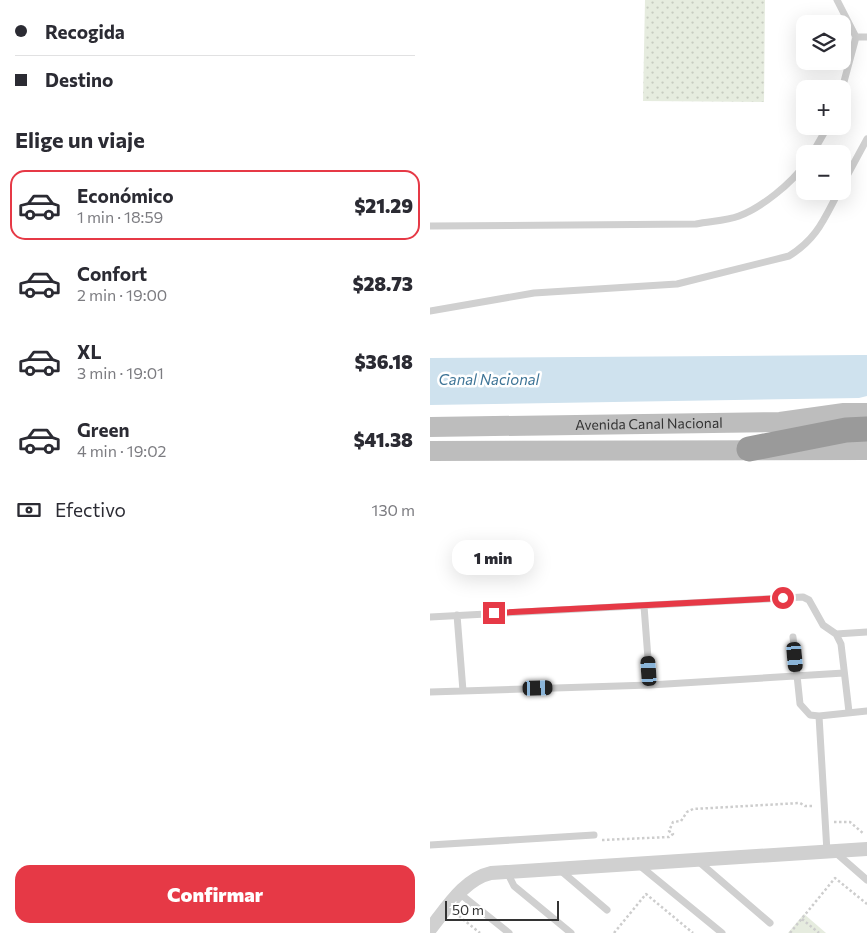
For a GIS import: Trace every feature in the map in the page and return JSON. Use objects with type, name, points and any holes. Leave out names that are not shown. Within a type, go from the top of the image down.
[{"type":"highway","points":[[750,449],[846,430],[867,429]]},
{"type":"main road","name":"Avenida Canal Nacional","points":[[430,427],[780,422],[844,413],[867,413]]},
{"type":"main road","name":"Avenida Canal Nacional","points":[[430,451],[867,450]]},
{"type":"street","points":[[430,929],[459,893],[483,875],[867,849]]},
{"type":"lane","points":[[837,0],[856,36],[844,80]]},
{"type":"lane","points":[[856,36],[867,37]]},
{"type":"lane","points":[[851,168],[867,139]]},
{"type":"lane","points":[[430,226],[696,224],[739,216],[770,198],[796,176]]},
{"type":"lane","points":[[430,311],[534,293],[677,284],[789,256],[805,246],[815,235],[834,200]]},
{"type":"lane","points":[[430,616],[802,597],[809,600],[823,625],[836,634],[841,644],[849,712]]},
{"type":"lane","points":[[644,606],[650,685]]},
{"type":"lane","points":[[457,615],[463,691]]},
{"type":"lane","points":[[836,634],[867,632]]},
{"type":"lane","points":[[793,637],[800,704],[810,715],[819,716],[867,711]]},
{"type":"lane","points":[[430,692],[650,685],[844,673]]},
{"type":"lane","points":[[819,716],[824,805],[831,852],[867,880]]},
{"type":"lane","points":[[430,845],[594,835]]},
{"type":"lane","points":[[697,860],[770,923]]},
{"type":"lane","points":[[637,864],[722,933]]},
{"type":"lane","points":[[558,869],[573,879],[606,910]]},
{"type":"lane","points":[[507,872],[514,886],[571,933]]},
{"type":"lane","points":[[459,893],[509,933]]},
{"type":"path","points":[[594,835],[596,840],[669,837],[674,834],[670,831],[673,822],[681,821],[687,812],[694,809],[800,803],[805,806],[824,805]]},
{"type":"path","points":[[826,822],[850,822],[867,836]]},
{"type":"path","points":[[790,933],[835,878],[867,904]]},
{"type":"path","points":[[614,933],[646,894],[693,933]]},
{"type":"path","points":[[453,921],[458,915],[480,933]]},
{"type":"path","points":[[802,919],[819,933]]},
{"type":"shaded area","points":[[645,0],[765,0],[764,102],[643,101]]},
{"type":"shaded area","points":[[804,914],[826,933],[788,933]]},
{"type":"water","name":"Canal Nacional","points":[[867,355],[867,396],[859,398],[430,405],[430,358]]},
{"type":"route","points":[[494,613],[783,598]]}]
